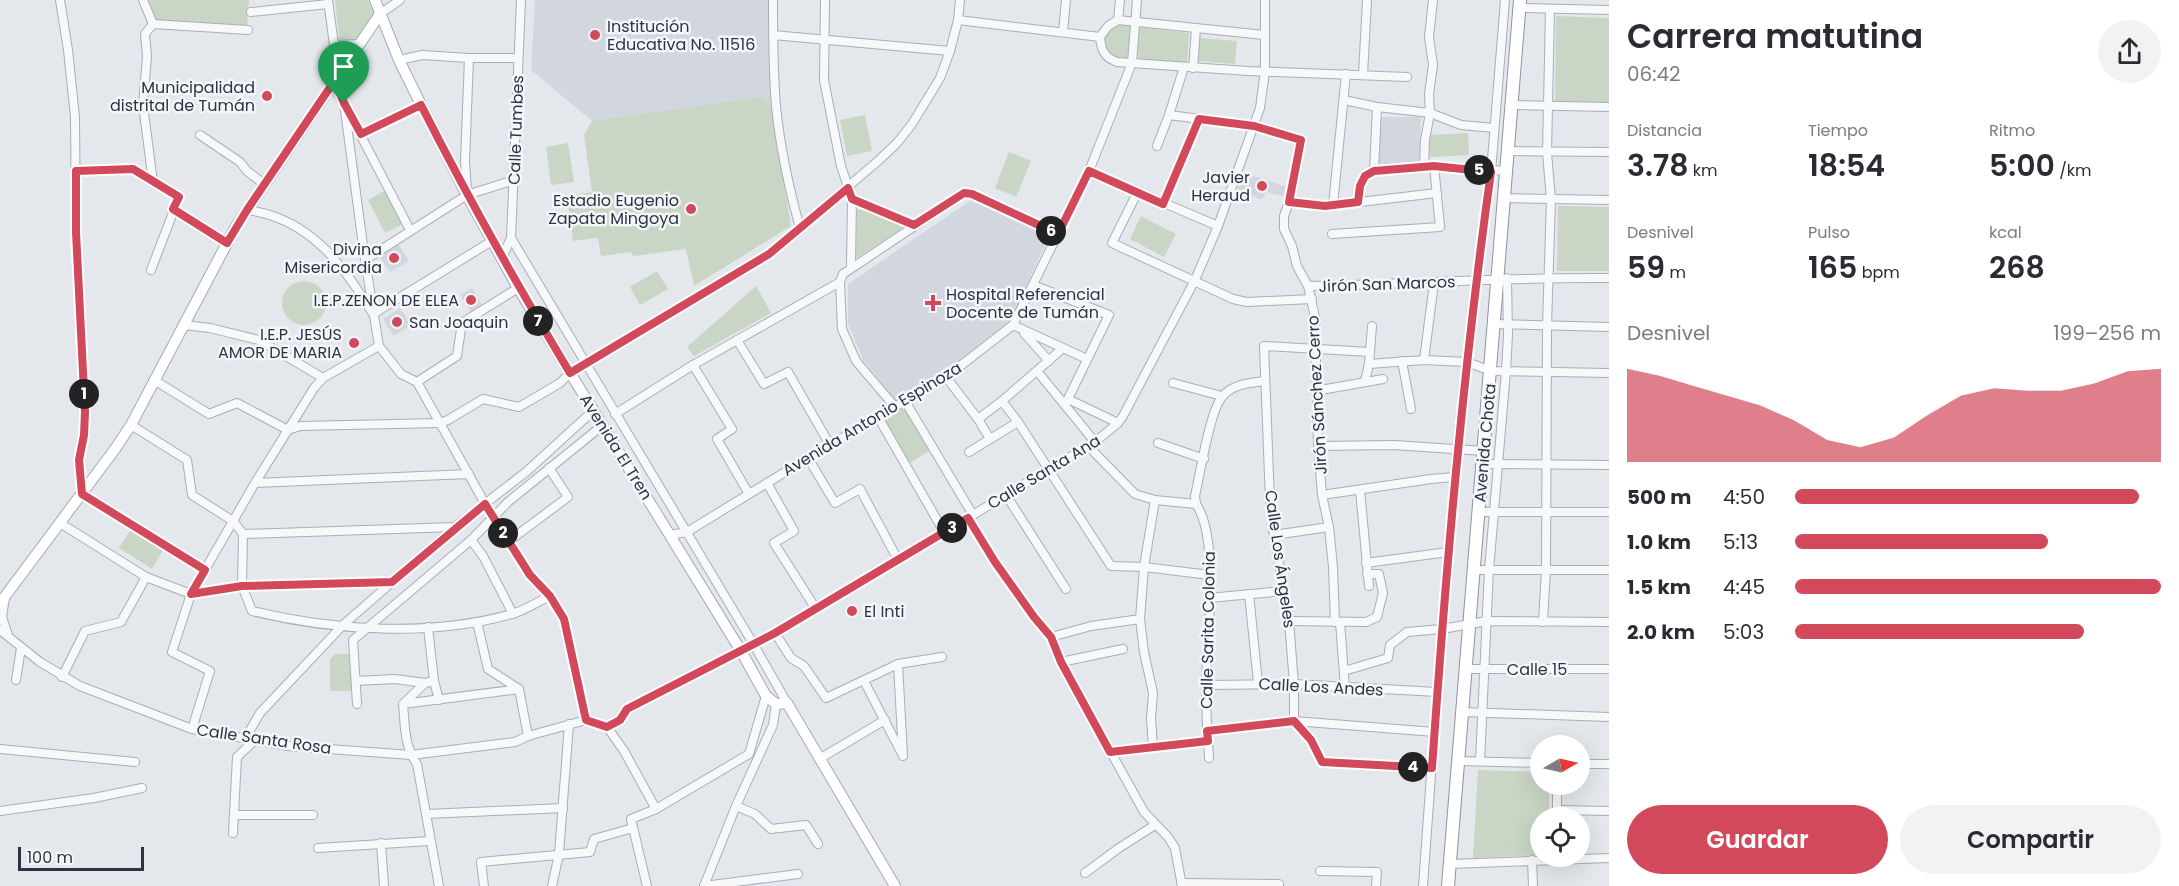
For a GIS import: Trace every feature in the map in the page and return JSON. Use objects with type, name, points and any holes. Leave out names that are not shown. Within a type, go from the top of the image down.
[{"type":"highway","name":"Avenida Chota","points":[[1448,886],[1494,324],[1502,278],[1503,198],[1520,4]]},
{"type":"main road","name":"Avenida El Tren","points":[[375,0],[399,60],[421,105],[518,288],[741,651],[766,696],[781,704],[819,759],[895,886]]},
{"type":"main road","points":[[3,599],[131,425],[227,243],[264,184],[380,14]]},
{"type":"street","points":[[60,0],[75,117],[76,232],[85,412],[84,435],[79,460],[82,494],[205,570]]},
{"type":"street","points":[[143,0],[153,24]]},
{"type":"street","points":[[380,14],[400,0]]},
{"type":"street","name":"Calle Tumbes","points":[[502,258],[512,238],[521,0]]},
{"type":"street","points":[[773,0],[776,108],[789,184],[800,228]]},
{"type":"street","points":[[825,0],[824,80],[842,166],[852,199],[851,267]]},
{"type":"street","points":[[154,380],[209,414],[237,403],[288,430],[300,426],[440,423],[483,399],[519,408],[560,383],[570,373],[586,363],[769,254],[848,188],[897,143],[936,86],[950,51],[958,20],[960,0]]},
{"type":"street","points":[[1063,32],[1066,0]]},
{"type":"street","points":[[1118,20],[1120,0]]},
{"type":"street","name":"Avenida Antonio Espinoza","points":[[670,535],[687,532],[946,377],[1017,328],[1033,285],[1089,171],[1132,63],[1137,0]]},
{"type":"street","name":"Calle Santa Ana","points":[[607,727],[620,720],[627,709],[754,645],[816,609],[1049,470],[1092,443],[1118,423],[1195,280],[1218,226],[1254,126],[1263,90],[1265,0]]},
{"type":"street","points":[[1363,75],[1367,0]]},
{"type":"street","points":[[1424,166],[1433,65],[1429,37],[1433,0]]},
{"type":"street","points":[[1424,886],[1457,449],[1491,172],[1505,0]]},
{"type":"street","points":[[251,12],[328,2],[334,45],[359,44]]},
{"type":"street","points":[[1520,4],[1550,9],[1609,10]]},
{"type":"street","points":[[1544,622],[1547,326],[1551,199],[1547,153],[1550,9]]},
{"type":"street","points":[[958,20],[1100,37]]},
{"type":"street","points":[[1264,35],[1118,20],[1104,29],[1100,37],[1103,52],[1109,59],[1117,62],[1407,77]]},
{"type":"street","points":[[153,24],[145,34],[147,56],[143,105],[153,182]]},
{"type":"street","points":[[153,24],[248,30]]},
{"type":"street","points":[[1157,146],[1188,67],[1196,29]]},
{"type":"street","points":[[773,34],[950,51]]},
{"type":"street","points":[[399,60],[422,55],[518,58]]},
{"type":"street","points":[[467,195],[465,161],[469,58]]},
{"type":"street","points":[[1333,205],[1346,74]]},
{"type":"street","points":[[335,80],[344,103],[410,230]]},
{"type":"street","points":[[1344,100],[1377,107],[1430,113],[1461,125],[1494,128]]},
{"type":"street","points":[[344,103],[364,260],[379,346],[401,374],[417,382],[493,518],[530,575],[550,596],[564,619],[586,720],[607,727],[624,751],[656,810]]},
{"type":"street","points":[[361,134],[421,105]]},
{"type":"street","points":[[1512,105],[1609,107]]},
{"type":"street","points":[[1374,171],[1377,107]]},
{"type":"street","points":[[1170,116],[1254,126]]},
{"type":"street","points":[[1163,204],[1199,119]]},
{"type":"street","name":"Jirón Sánchez Cerro","points":[[1254,126],[1301,140],[1289,202],[1284,216],[1284,229],[1292,246],[1297,266],[1308,286],[1315,317],[1318,446],[1322,495],[1329,527],[1345,688]]},
{"type":"street","points":[[200,135],[240,162],[247,171],[264,184]]},
{"type":"street","points":[[1508,151],[1609,152]]},
{"type":"street","points":[[1358,202],[1360,186],[1365,176],[1374,171],[1424,166],[1491,172],[1505,171]]},
{"type":"street","points":[[1332,234],[1440,227],[1434,166]]},
{"type":"street","points":[[76,171],[133,169],[179,197],[151,270]]},
{"type":"street","points":[[1089,171],[1218,226]]},
{"type":"street","points":[[364,260],[467,195],[514,180]]},
{"type":"street","points":[[615,414],[693,365],[842,278],[851,267],[964,193],[972,194],[1058,234]]},
{"type":"street","points":[[1137,193],[1112,243],[1233,299],[1247,302],[1312,299]]},
{"type":"street","points":[[1289,202],[1333,205],[1437,193]]},
{"type":"street","points":[[1503,198],[1609,200]]},
{"type":"street","points":[[852,199],[914,225]]},
{"type":"street","points":[[173,209],[227,243]]},
{"type":"street","points":[[247,210],[262,212],[290,222],[306,232],[329,252],[352,279],[373,315]]},
{"type":"street","name":"Avenida El Tren","points":[[512,238],[754,645],[781,704]]},
{"type":"street","points":[[373,315],[492,241]]},
{"type":"street","points":[[842,278],[842,328],[856,361],[894,407]]},
{"type":"street","points":[[1480,761],[1496,471],[1499,464],[1506,371],[1508,324],[1502,278]]},
{"type":"street","name":"Jirón San Marcos","points":[[1308,286],[1434,283],[1502,278],[1609,278]]},
{"type":"street","points":[[1424,360],[1434,283]]},
{"type":"street","points":[[1033,285],[1109,315],[1067,402]]},
{"type":"street","points":[[417,382],[458,356],[462,323],[518,288]]},
{"type":"street","points":[[1494,324],[1609,327]]},
{"type":"street","points":[[183,325],[210,328],[259,339],[323,378]]},
{"type":"street","points":[[1365,381],[1369,364],[1372,326]]},
{"type":"street","points":[[1017,328],[1087,359]]},
{"type":"street","points":[[1017,328],[1049,361]]},
{"type":"street","points":[[737,339],[764,384],[788,372],[830,445]]},
{"type":"street","points":[[192,729],[210,671],[172,652],[191,594],[255,483],[314,388],[323,378],[379,346]]},
{"type":"street","name":"Calle Los Ángeles","points":[[1294,721],[1294,684],[1289,621],[1274,535],[1264,346],[1315,348]]},
{"type":"street","points":[[978,419],[1063,348]]},
{"type":"street","points":[[1315,348],[1370,352]]},
{"type":"street","points":[[1369,364],[1424,360],[1467,362],[1491,371],[1609,373]]},
{"type":"street","points":[[1402,361],[1411,409]]},
{"type":"street","points":[[693,365],[732,429],[717,439],[749,494]]},
{"type":"street","points":[[1037,371],[1067,402],[1092,443],[1135,494],[1155,500],[1196,504],[1195,496],[1214,410],[1222,396],[1238,386],[1265,381]]},
{"type":"street","points":[[946,377],[990,439]]},
{"type":"street","points":[[1315,391],[1383,379]]},
{"type":"street","points":[[1173,383],[1222,396]]},
{"type":"street","points":[[905,401],[995,562],[1051,637],[1061,662],[1144,812],[1168,837],[1175,848],[1182,884],[1279,884],[1279,886]]},
{"type":"street","points":[[1002,401],[1111,566],[1144,567],[1210,575]]},
{"type":"street","points":[[1067,402],[1118,423]]},
{"type":"street","points":[[245,739],[260,713],[343,625],[455,527],[526,472],[593,411]]},
{"type":"street","points":[[878,417],[945,532]]},
{"type":"street","points":[[969,452],[1018,422]]},
{"type":"street","points":[[131,425],[186,460],[192,495],[233,521],[243,534],[242,586],[252,611],[295,621],[366,629],[428,627],[477,622],[513,614],[550,596]]},
{"type":"street","points":[[357,704],[353,640],[471,540],[508,502],[603,425]]},
{"type":"street","points":[[1158,443],[1204,459]]},
{"type":"street","points":[[1318,446],[1394,446],[1484,451]]},
{"type":"street","points":[[808,458],[835,503],[860,489],[898,560]]},
{"type":"street","points":[[1482,464],[1609,465]]},
{"type":"street","points":[[509,541],[568,496],[549,468]]},
{"type":"street","points":[[255,483],[469,474]]},
{"type":"street","points":[[1322,495],[1455,477]]},
{"type":"street","points":[[767,483],[795,531],[774,543],[816,609]]},
{"type":"street","points":[[1360,490],[1369,586]]},
{"type":"street","points":[[1006,495],[1066,589]]},
{"type":"street","points":[[1153,747],[1151,718],[1153,693],[1140,619],[1144,567],[1155,500]]},
{"type":"street","name":"Calle Sarita Colonia","points":[[1196,504],[1202,513],[1209,539],[1206,685],[1209,758]]},
{"type":"street","points":[[1479,512],[1609,512]]},
{"type":"street","points":[[60,523],[146,577],[191,594],[242,586],[392,582]]},
{"type":"street","points":[[243,534],[455,527]]},
{"type":"street","points":[[1274,535],[1329,527]]},
{"type":"street","points":[[471,540],[483,556],[513,614]]},
{"type":"street","points":[[1366,563],[1448,552]]},
{"type":"street","points":[[1475,570],[1609,570]]},
{"type":"street","points":[[1289,621],[1366,622],[1377,617],[1383,592],[1379,573],[1367,574]]},
{"type":"street","points":[[62,677],[85,631],[122,622],[146,577]]},
{"type":"street","points":[[1209,598],[1284,591]]},
{"type":"street","points":[[1248,594],[1258,683]]},
{"type":"street","points":[[3,599],[2,617],[9,638]]},
{"type":"street","points":[[1051,637],[1091,626],[1140,619]]},
{"type":"street","points":[[1344,671],[1388,658],[1390,645],[1407,632],[1487,621],[1609,622]]},
{"type":"street","points":[[477,622],[488,669],[519,689],[528,736]]},
{"type":"street","points":[[428,627],[429,682],[439,700]]},
{"type":"street","name":"Calle Santa Rosa","points":[[0,630],[62,677],[80,686],[192,729],[288,746],[411,755],[515,742],[528,736],[586,720]]},
{"type":"street","points":[[775,633],[791,658],[804,666],[826,698],[898,664],[942,657]]},
{"type":"street","points":[[16,680],[21,648]]},
{"type":"street","points":[[1061,662],[1123,649]]},
{"type":"street","points":[[864,681],[903,756],[898,664]]},
{"type":"street","name":"Calle 15","points":[[1466,669],[1609,669]]},
{"type":"street","points":[[356,681],[395,679],[429,682]]},
{"type":"street","points":[[404,704],[429,682]]},
{"type":"street","name":"Calle Los Andes","points":[[1206,685],[1294,684],[1437,692]]},
{"type":"street","points":[[404,704],[519,689]]},
{"type":"street","points":[[647,886],[631,819],[656,810],[749,754],[766,696]]},
{"type":"street","points":[[404,704],[406,740],[417,764],[439,886]]},
{"type":"street","points":[[781,704],[704,886],[798,874]]},
{"type":"street","points":[[1463,712],[1609,717]]},
{"type":"street","points":[[819,759],[885,720]]},
{"type":"street","points":[[1207,731],[1294,721],[1435,732]]},
{"type":"street","points":[[1294,721],[1311,740],[1322,762],[1432,768]]},
{"type":"street","points":[[552,886],[560,854],[569,724]]},
{"type":"street","points":[[233,833],[237,757],[255,740]]},
{"type":"street","points":[[1110,752],[1208,741]]},
{"type":"street","points":[[0,749],[135,762]]},
{"type":"street","points":[[1458,761],[1530,763]]},
{"type":"street","points":[[1590,764],[1609,764]]},
{"type":"street","points":[[0,812],[94,798],[142,788]]},
{"type":"street","points":[[736,807],[755,814],[771,830],[806,825],[818,844]]},
{"type":"street","points":[[427,814],[563,808]]},
{"type":"street","points":[[1590,812],[1609,811]]},
{"type":"street","points":[[234,815],[313,815]]},
{"type":"street","points":[[1085,873],[1155,825]]},
{"type":"street","points":[[484,886],[481,862],[590,852],[594,839],[633,828]]},
{"type":"street","points":[[318,848],[430,841]]},
{"type":"street","points":[[381,843],[384,886]]},
{"type":"street","points":[[1590,858],[1609,858]]},
{"type":"street","points":[[1450,864],[1530,860]]},
{"type":"street","points":[[1532,867],[1533,886]]},
{"type":"street","points":[[1320,871],[1377,872],[1376,886]]},
{"type":"shaded area","points":[[535,0],[769,0],[772,107],[760,97],[592,121],[531,70]]},
{"type":"shaded area","points":[[1378,117],[1421,117],[1419,164],[1378,167]]},
{"type":"shaded area","name":"Javier Heraud","points":[[1244,173],[1287,187],[1283,196],[1266,192],[1262,200],[1238,189]]},
{"type":"shaded area","name":"Hospital Referencial Docente de Tumán","points":[[971,200],[1049,237],[1009,322],[951,368],[895,400],[863,360],[848,323],[848,284]]},
{"type":"shaded area","name":"Divina Misericordia","points":[[398,244],[409,261],[390,272],[379,256]]},
{"type":"shaded area","name":"I.E.P.ZENON DE ELEA","points":[[472,288],[482,305],[471,312],[460,295]]},
{"type":"shaded area","name":"San Joaquin","points":[[400,308],[411,325],[394,336],[383,319]]},
{"type":"green space","points":[[148,0],[249,0],[247,26],[156,20]]},
{"type":"green space","points":[[335,0],[368,0],[374,14],[357,38],[339,39]]},
{"type":"green space","points":[[1556,16],[1609,18],[1609,103],[1555,102]]},
{"type":"green space","points":[[1116,25],[1130,26],[1128,59],[1116,58],[1106,50],[1105,36]]},
{"type":"green space","points":[[1139,27],[1189,33],[1187,63],[1137,60]]},
{"type":"green space","points":[[1200,38],[1237,41],[1235,64],[1198,61]]},
{"type":"green space","name":"Estadio Eugenio Zapata Mingoya","points":[[760,97],[772,107],[791,226],[694,286],[686,249],[633,256],[631,252],[601,256],[598,238],[573,241],[567,196],[592,192],[584,135],[592,121]]},
{"type":"green space","points":[[865,115],[872,151],[847,156],[840,120]]},
{"type":"green space","points":[[1468,133],[1469,155],[1430,157],[1429,135]]},
{"type":"green space","points":[[568,143],[574,182],[551,185],[546,147]]},
{"type":"green space","points":[[1009,152],[1031,161],[1016,197],[995,188]]},
{"type":"green space","points":[[386,190],[403,224],[385,233],[368,200]]},
{"type":"green space","points":[[1558,206],[1609,207],[1609,271],[1557,271]]},
{"type":"green space","points":[[862,208],[904,227],[857,258],[857,210]]},
{"type":"green space","points":[[1141,216],[1176,234],[1164,257],[1130,239]]},
{"type":"green space","points":[[657,271],[668,289],[640,305],[630,287]]},
{"type":"green space","points":[[304,281],[319,288],[326,303],[319,318],[304,325],[289,318],[282,303],[289,288]]},
{"type":"green space","points":[[756,286],[771,313],[694,356],[687,347]]},
{"type":"green space","points":[[903,406],[929,451],[910,463],[882,417]]},
{"type":"green space","points":[[131,529],[163,550],[152,569],[119,548]]},
{"type":"green space","points":[[335,654],[351,654],[351,691],[330,691],[330,659]]},
{"type":"green space","points":[[1478,770],[1530,772],[1530,795],[1549,795],[1549,807],[1530,807],[1530,855],[1473,858]]},
{"type":"place","name":"Institución Educativa No. 11516","points":[[595,35]]},
{"type":"place","name":"Municipalidad distrital de Tumán","points":[[267,96]]},
{"type":"place","name":"Javier Heraud","points":[[1262,186]]},
{"type":"place","name":"Estadio Eugenio Zapata Mingoya","points":[[691,209]]},
{"type":"place","name":"Divina Misericordia","points":[[394,258]]},
{"type":"place","name":"I.E.P.ZENON DE ELEA","points":[[471,300]]},
{"type":"place","name":"Hospital Referencial Docente de Tumán","points":[[933,303]]},
{"type":"place","name":"San Joaquin","points":[[397,322]]},
{"type":"place","name":"I.E.P. JESÚS AMOR DE MARIA","points":[[354,343]]},
{"type":"place","name":"El Inti","points":[[852,611]]},
{"type":"route","points":[[335,80],[344,103],[361,134],[421,105],[518,288],[570,373],[769,254],[848,188],[852,199],[914,225],[964,193],[972,194],[1058,234],[1089,171],[1163,204],[1199,119],[1254,126],[1301,140],[1289,202],[1325,206],[1358,202],[1360,186],[1365,176],[1374,171],[1434,166],[1491,172],[1457,449],[1432,768],[1322,762],[1311,740],[1294,721],[1207,731],[1208,741],[1110,752],[1061,662],[1051,637],[995,562],[968,518],[754,645],[627,709],[620,720],[607,727],[586,720],[564,619],[550,596],[530,575],[485,504],[392,582],[242,586],[191,594],[205,570],[82,494],[79,460],[84,435],[85,412],[76,232],[76,171],[133,169],[179,197],[173,209],[227,243],[335,80]]}]
